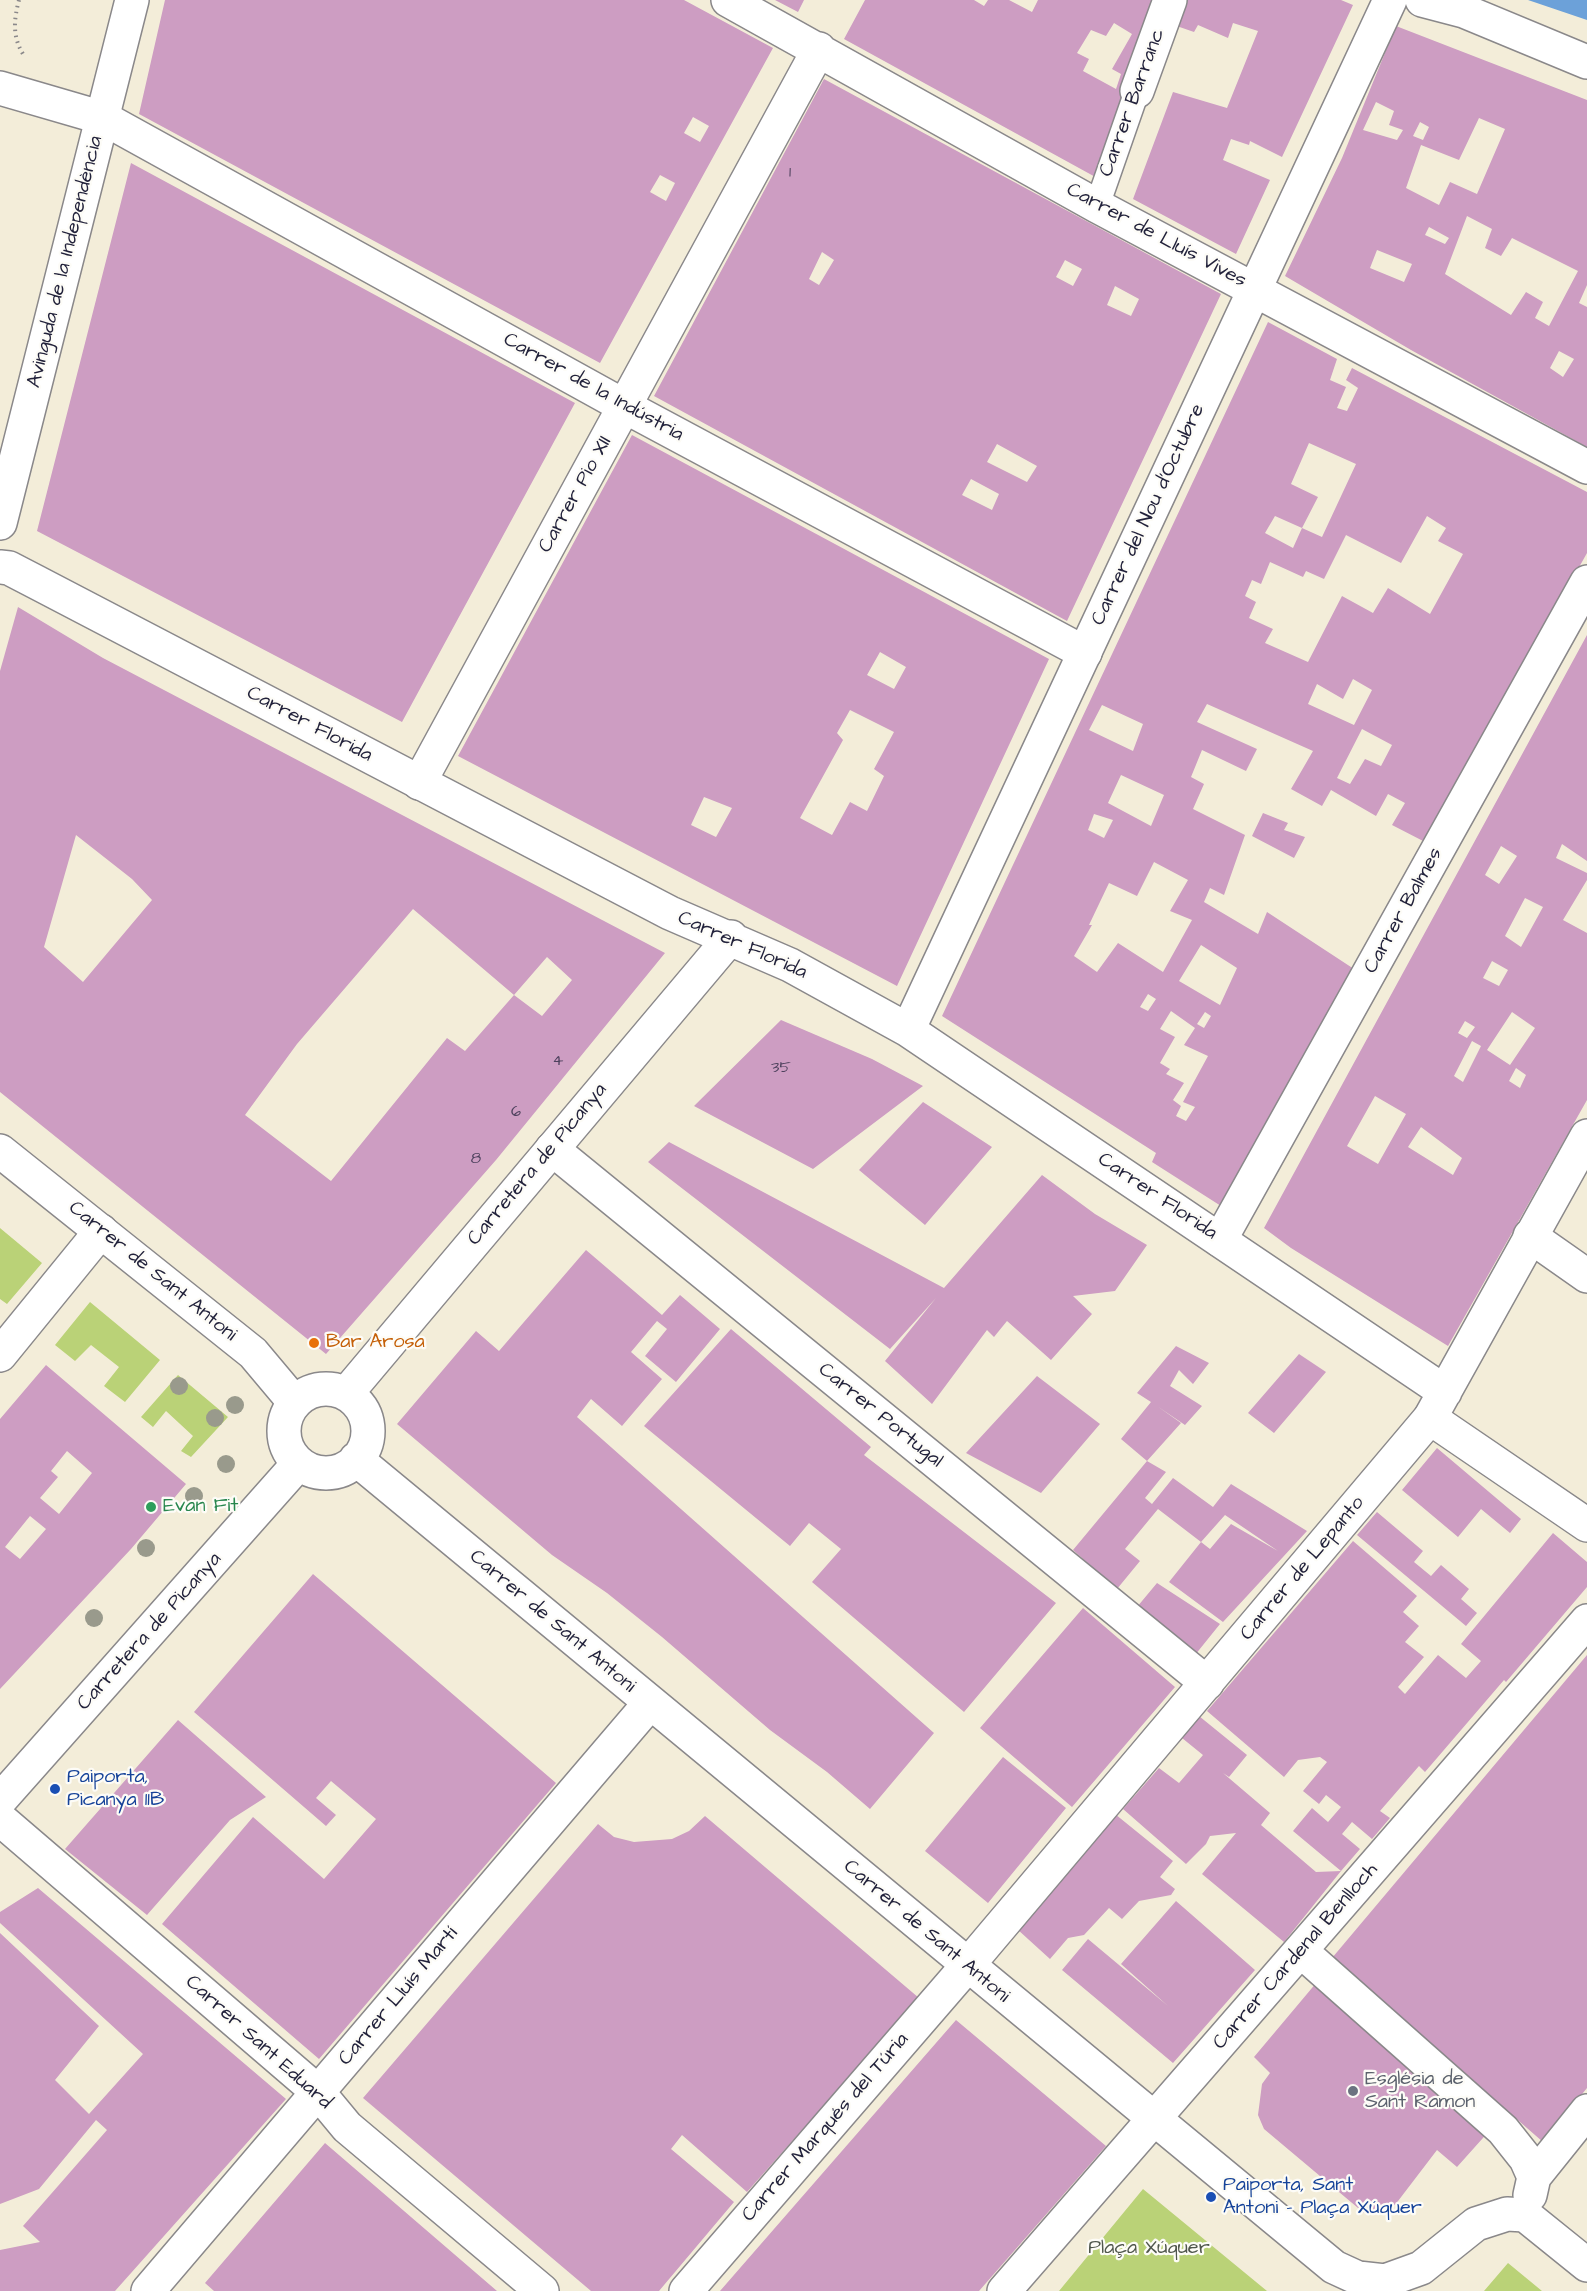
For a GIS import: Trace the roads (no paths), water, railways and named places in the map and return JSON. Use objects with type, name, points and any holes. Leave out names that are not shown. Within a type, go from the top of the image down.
[{"type":"street","name":"Avinguda de la Independència","points":[[0,523],[132,0]]},
{"type":"street","name":"Carrer de Lluís Vives","points":[[728,0],[1096,206],[1587,467]]},
{"type":"street","name":"Carrer Barranc","points":[[1137,91],[1170,0]]},
{"type":"street","name":"Carrer del Nou d'Octubre","points":[[908,1030],[1390,0]]},
{"type":"street","points":[[1422,0],[1464,11],[1587,62]]},
{"type":"street","name":"Carrer Pio XII","points":[[419,783],[819,49]]},
{"type":"street","name":"Carrer de la Indústria","points":[[0,88],[103,118],[624,406],[1085,653]]},
{"type":"street","name":"Carrer Florida","points":[[0,567],[36,582],[670,913],[731,937],[790,965],[908,1030],[1221,1240],[1437,1405],[1587,1525]]},
{"type":"street","name":"Carrer Balmes","points":[[1221,1240],[1587,582]]},
{"type":"street","name":"Carretera de Picanya","points":[[346,1394],[731,937]]},
{"type":"street","name":"Carrer de Lepanto","points":[[967,1965],[1208,1683],[1437,1405],[1587,1136]]},
{"type":"street","name":"Carrer Portugal","points":[[552,1149],[1208,1683]]},
{"type":"street","name":"Carrer de Sant Antoni","points":[[0,1150],[253,1353],[295,1403]]},
{"type":"street","points":[[0,1355],[101,1231]]},
{"type":"street","points":[[1530,1236],[1587,1276]]},
{"type":"street","points":[[324,1389],[346,1394],[359,1406],[367,1424],[367,1437],[356,1459],[335,1472],[310,1470],[299,1463],[285,1441],[287,1414],[303,1395],[324,1389]]},
{"type":"street","name":"Carrer de Sant Antoni","points":[[356,1459],[1154,2121],[1334,2267],[1358,2278],[1385,2286],[1421,2268],[1476,2224],[1508,2214],[1525,2216]]},
{"type":"street","name":"Carretera de Picanya","points":[[0,1800],[299,1463]]},
{"type":"street","name":"Carrer Cardenal Benlloch","points":[[1017,2286],[1154,2121],[1587,1621]]},
{"type":"street","name":"Carrer Lluís Martí","points":[[148,2291],[650,1703]]},
{"type":"street","name":"Carrer Sant Eduard","points":[[0,1818],[318,2092],[347,2127],[542,2291]]},
{"type":"street","points":[[1301,1951],[1503,2130],[1526,2159],[1534,2177]]},
{"type":"street","name":"Carrer Marqués del Túria","points":[[686,2291],[967,1965]]},
{"type":"street","points":[[1587,2111],[1534,2177],[1525,2216],[1587,2265]]},
{"type":"lane","name":"Carrer Barranc","points":[[1096,206],[1137,91]]},
{"type":"water","points":[[1528,0],[1587,0],[1587,20]]},
{"type":"place","name":"Bar Arosa","points":[[314,1343]]},
{"type":"place","name":"Evan Fit","points":[[151,1507]]},
{"type":"place","name":"Paiporta, Picanya 11B","points":[[55,1789]]},
{"type":"place","name":"Església de Sant Ramon","points":[[1353,2091]]},
{"type":"place","name":"Paiporta, Sant Antoni - Plaça Xúquer","points":[[1211,2197]]},
{"type":"park label","name":"Plaça Xúquer","points":[[1149,2249]]}]
